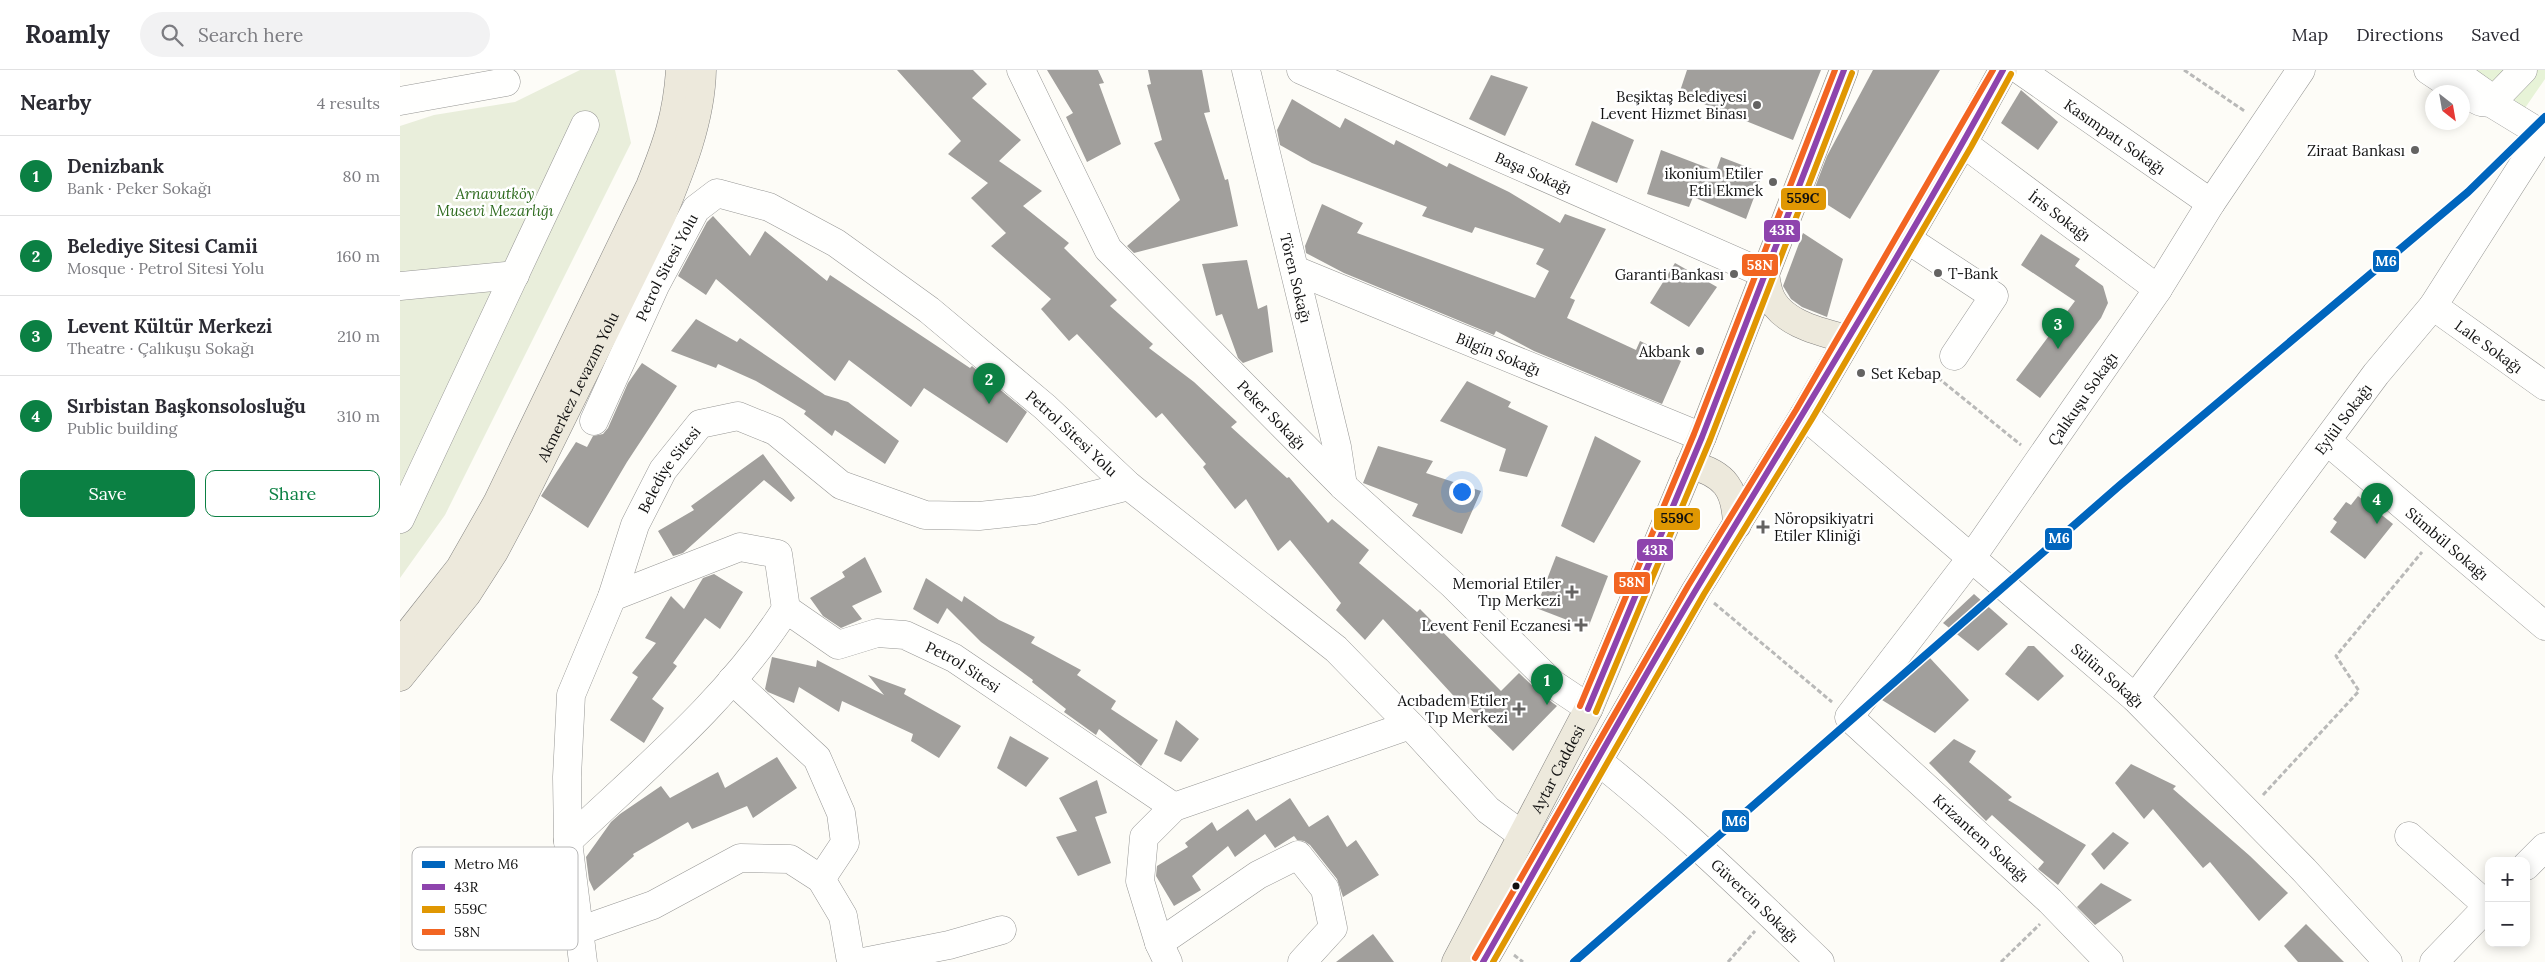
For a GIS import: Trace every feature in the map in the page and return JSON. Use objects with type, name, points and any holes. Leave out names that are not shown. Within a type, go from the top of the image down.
[{"type":"main road","name":"Akmerkez Levazım Yolu","points":[[400,644],[460,568],[501,495],[666,149],[677,105],[680,70]]},
{"type":"main road","name":"Akmerkez Levazım Yolu","points":[[400,676],[467,594],[494,552],[519,505],[662,215],[680,171],[691,136],[700,98],[702,70]]},
{"type":"main road","name":"Aytar Caddesi","points":[[1456,962],[1589,708],[1702,436],[1843,70]]},
{"type":"main road","points":[[1483,962],[1696,590],[1804,415],[1963,143],[2003,70]]},
{"type":"main road","points":[[1766,274],[1769,294],[1777,307],[1789,318],[1809,328],[1847,339]]},
{"type":"main road","points":[[1690,465],[1709,470],[1727,485],[1736,504],[1737,524]]},
{"type":"street","name":"Peker Sokağı","points":[[1021,70],[1108,249],[1343,486],[1452,584],[1553,684],[1589,708]]},
{"type":"street","name":"Tören Sokağı","points":[[1246,70],[1337,447],[1343,486]]},
{"type":"street","name":"Başa Sokağı","points":[[1301,70],[1766,274]]},
{"type":"street","name":"Kasımpatı Sokağı","points":[[2020,70],[2212,203]]},
{"type":"street","name":"Çalıkuşu Sokağı","points":[[1850,717],[1972,557],[2158,289],[2212,203],[2301,70]]},
{"type":"street","points":[[2428,70],[2450,85]]},
{"type":"street","points":[[2452,70],[2483,92],[2490,103]]},
{"type":"street","points":[[2490,103],[2523,70]]},
{"type":"street","points":[[400,101],[506,82]]},
{"type":"street","points":[[2470,97],[2481,102],[2490,103],[2544,136]]},
{"type":"street","points":[[400,519],[585,125]]},
{"type":"street","name":"Eylül Sokağı","points":[[2134,698],[2376,374],[2433,306],[2544,136]]},
{"type":"street","name":"İris Sokağı","points":[[1963,143],[2158,289]]},
{"type":"street","name":"Petrol Sitesi Yolu","points":[[594,421],[655,286],[696,208],[716,193],[769,207],[836,243],[936,316],[1045,407],[1128,486],[1336,649],[1410,725],[1488,810],[1522,835]]},
{"type":"street","points":[[1907,239],[1994,296],[1954,356]]},
{"type":"street","name":"Bilgin Sokağı","points":[[1295,270],[1702,436]]},
{"type":"street","points":[[400,286],[515,275]]},
{"type":"street","name":"Lale Sokağı","points":[[2433,306],[2545,386]]},
{"type":"street","name":"Sülün Sokağı","points":[[1804,415],[1972,557],[2134,698],[2247,812],[2388,962]]},
{"type":"street","name":"Belediye Sitesi","points":[[569,847],[567,777],[571,695],[612,597],[635,525],[663,470],[700,424],[738,416],[775,431],[841,485],[925,515],[979,516],[1035,510],[1128,486]]},
{"type":"street","name":"Sümbül Sokağı","points":[[2327,441],[2545,626]]},
{"type":"street","points":[[568,841],[699,718],[769,636],[786,609],[778,554],[740,547],[612,597]]},
{"type":"street","name":"Petrol Sitesi","points":[[786,609],[838,645],[876,633],[904,635],[954,658],[1174,807]]},
{"type":"street","points":[[732,680],[817,758],[841,813],[845,844],[821,879]]},
{"type":"street","name":"Krizantem Sokağı","points":[[1850,717],[2056,907],[2109,962]]},
{"type":"street","points":[[1302,962],[1333,928],[1325,889],[1298,855],[1258,875],[1164,953],[1140,881],[1144,838],[1174,807],[1410,725]]},
{"type":"street","name":"Güvercin Sokağı","points":[[1598,761],[1664,816],[1820,962]]},
{"type":"street","points":[[2410,836],[2485,903]]},
{"type":"street","points":[[2530,862],[2545,847]]},
{"type":"street","points":[[578,931],[653,905],[740,858],[790,859],[821,879],[843,916],[851,962]]},
{"type":"street","points":[[2434,962],[2485,909]]},
{"type":"street","points":[[863,962],[949,945],[1002,930]]},
{"type":"street","name":"Belediye Sitesi","points":[[578,931],[583,962]]},
{"type":"path","points":[[2184,70],[2265,125]]},
{"type":"path","points":[[1932,373],[2039,460]]},
{"type":"path","points":[[2247,812],[2359,691],[2336,656],[2437,534]]},
{"type":"path","points":[[1696,590],[1850,717]]},
{"type":"path","points":[[2001,962],[2056,907]]},
{"type":"path","points":[[1728,962],[1770,914]]},
{"type":"green space","name":"Arnavutköy Musevi Mezarlığı","points":[[580,70],[615,70],[631,143],[445,515],[400,578],[400,126],[434,115],[515,102]]},
{"type":"green space","points":[[2470,70],[2545,70],[2545,79],[2525,108]]},
{"type":"building","points":[[897,70],[973,70],[987,84],[972,98],[1021,140],[999,161],[1042,191],[1023,206],[1069,243],[1064,248],[1117,300],[1110,306],[1153,344],[1149,348],[1194,382],[1237,422],[1231,427],[1287,478],[1289,477],[1328,523],[1332,519],[1369,550],[1359,563],[1417,612],[1420,609],[1501,691],[1519,673],[1542,695],[1557,706],[1513,751],[1464,703],[1462,705],[1383,619],[1365,640],[1336,610],[1341,603],[1290,540],[1278,551],[1246,499],[1235,509],[1203,467],[1206,464],[1162,413],[1156,418],[1077,334],[1069,341],[1041,309],[1051,299],[991,246],[1006,233],[971,198],[988,183],[948,154],[961,141]]},
{"type":"building","points":[[1047,70],[1098,70],[1104,83],[1099,84],[1121,144],[1087,162],[1066,117],[1073,113]]},
{"type":"building","points":[[1148,70],[1202,70],[1210,112],[1204,113],[1225,180],[1228,179],[1238,226],[1134,253],[1127,246],[1180,200],[1154,143],[1162,140],[1147,85],[1151,84]]},
{"type":"building","name":"Beşiktaş Belediyesi Levent Hizmet Binası","points":[[1687,70],[1821,70],[1793,140],[1679,94]]},
{"type":"building","points":[[1873,70],[1940,70],[1850,219],[1812,195],[1827,156]]},
{"type":"building","points":[[1491,75],[1528,87],[1505,136],[1469,119]]},
{"type":"building","points":[[2021,90],[2058,122],[2038,150],[2001,123]]},
{"type":"building","points":[[1292,99],[1340,128],[1345,118],[1394,145],[1396,140],[1447,167],[1449,163],[1509,192],[1560,223],[1565,214],[1606,229],[1570,298],[1575,300],[1567,318],[1636,350],[1640,341],[1681,361],[1662,404],[1534,351],[1496,331],[1494,335],[1344,273],[1306,253],[1305,246],[1322,204],[1363,223],[1357,233],[1535,298],[1549,271],[1536,264],[1544,249],[1475,227],[1472,233],[1422,216],[1427,207],[1312,163],[1280,145],[1277,130]]},
{"type":"building","points":[[1592,121],[1634,140],[1617,183],[1575,165]]},
{"type":"building","points":[[1661,150],[1716,171],[1721,157],[1763,173],[1746,219],[1693,197],[1689,207],[1647,194]]},
{"type":"building","points":[[713,216],[750,256],[765,231],[827,281],[830,275],[970,368],[972,366],[1027,412],[1007,443],[924,388],[911,407],[849,360],[835,381],[716,279],[706,295],[678,276],[707,222]]},
{"type":"building","points":[[1803,233],[1843,259],[1827,317],[1802,307],[1791,299],[1783,286]]},
{"type":"building","points":[[2041,234],[2080,259],[2075,266],[2103,286],[2108,303],[2101,318],[2040,398],[2016,380],[2075,301],[2021,265]]},
{"type":"building","points":[[1247,260],[1258,309],[1267,305],[1273,352],[1243,363],[1238,358],[1222,314],[1216,316],[1202,264]]},
{"type":"building","points":[[1675,263],[1717,287],[1689,327],[1650,303]]},
{"type":"building","points":[[696,319],[737,342],[740,338],[825,395],[848,402],[899,441],[885,464],[835,430],[832,436],[804,414],[806,411],[756,381],[718,364],[716,368],[671,351]]},
{"type":"building","points":[[642,363],[677,386],[627,462],[588,528],[541,496],[576,442],[587,447],[593,436],[603,434],[608,428],[628,383]]},
{"type":"building","points":[[1467,381],[1511,402],[1508,407],[1548,426],[1527,477],[1499,471],[1506,449],[1440,421]]},
{"type":"building","points":[[1595,436],[1641,461],[1594,543],[1561,526]]},
{"type":"building","points":[[1378,446],[1433,461],[1426,473],[1481,491],[1462,534],[1412,516],[1418,504],[1363,483]]},
{"type":"building","points":[[763,454],[795,498],[791,502],[764,480],[683,553],[673,556],[658,531],[694,510],[691,506]]},
{"type":"building","points":[[2358,496],[2393,524],[2365,559],[2330,532],[2337,522],[2333,519],[2346,502],[2351,505]]},
{"type":"building","name":"Memorial Etiler Tıp Merkezi","points":[[1556,556],[1608,576],[1588,628],[1536,608]]},
{"type":"building","points":[[865,557],[882,592],[852,606],[862,619],[841,628],[823,616],[810,598],[845,577],[842,572]]},
{"type":"building","points":[[714,574],[743,592],[720,629],[705,618],[673,663],[677,666],[652,699],[664,708],[644,743],[610,720],[638,677],[632,673],[656,643],[645,638],[671,596],[684,609],[703,578]]},
{"type":"building","points":[[926,578],[962,602],[964,596],[999,620],[1035,637],[1031,643],[1081,670],[1077,675],[1116,701],[1111,709],[1158,740],[1141,766],[1099,729],[1096,735],[1064,712],[1066,709],[1032,682],[1033,680],[981,642],[947,608],[938,624],[913,609]]},
{"type":"building","points":[[1974,594],[2008,624],[1978,651],[1943,623]]},
{"type":"building","points":[[2028,646],[2034,646],[2064,676],[2038,701],[2005,674]]},
{"type":"building","points":[[772,657],[816,667],[817,660],[884,695],[868,675],[906,689],[904,694],[961,726],[939,758],[911,741],[913,734],[842,701],[839,712],[799,687],[794,703],[768,692],[765,689]]},
{"type":"building","points":[[1929,657],[1969,700],[1935,733],[1882,700]]},
{"type":"building","points":[[1176,720],[1199,739],[1181,762],[1164,754]]},
{"type":"building","points":[[1010,736],[1049,758],[1026,787],[997,768]]},
{"type":"building","points":[[1954,739],[1976,751],[1969,762],[2012,797],[2008,800],[2086,845],[2058,885],[2038,869],[2044,862],[1992,815],[1986,821],[1929,763]]},
{"type":"building","points":[[777,757],[797,788],[753,818],[747,806],[692,829],[688,822],[633,854],[634,856],[594,891],[589,880],[586,857],[611,822],[620,814],[661,786],[670,798],[718,772],[725,788]]},
{"type":"building","points":[[2131,764],[2176,786],[2173,789],[2250,856],[2288,893],[2259,921],[2210,862],[2203,868],[2153,809],[2144,819],[2115,783]]},
{"type":"building","points":[[1097,780],[1107,813],[1095,817],[1111,863],[1078,876],[1056,837],[1077,831],[1059,798]]},
{"type":"building","points":[[1290,798],[1309,827],[1328,815],[1347,847],[1356,840],[1379,875],[1343,897],[1337,879],[1310,845],[1304,841],[1297,840],[1294,836],[1275,848],[1265,834],[1235,857],[1228,846],[1192,876],[1201,890],[1174,906],[1156,876],[1157,866],[1188,847],[1185,843],[1212,822],[1217,831],[1248,809],[1256,821]]},
{"type":"building","points":[[2113,832],[2129,843],[2104,870],[2091,854]]},
{"type":"building","points":[[2101,883],[2132,900],[2095,925],[2077,907]]},
{"type":"building","points":[[2306,924],[2344,962],[2298,962],[2284,946]]},
{"type":"building","points":[[1373,934],[1394,962],[1336,962]]},
{"type":"metro line","name":"M6","points":[[1574,962],[2119,486],[2468,192],[2545,117]]},
{"type":"transit line","name":"58N","points":[[1580,706],[1694,434],[1835,70]]},
{"type":"transit line","name":"43R","points":[[1588,709],[1702,437],[1844,70]]},
{"type":"transit line","name":"58N","points":[[1475,958],[1688,586],[1796,410],[1993,70]]},
{"type":"transit line","name":"43R","points":[[1483,962],[1669,634],[1891,266],[2003,70]]},
{"type":"transit line","name":"559C","points":[[1596,712],[1710,440],[1852,73]]},
{"type":"transit line","name":"559C","points":[[1493,962],[1704,594],[1812,419],[1971,147],[2011,74]]},
{"type":"place","name":"Beşiktaş Belediyesi Levent Hizmet Binası","points":[[1757,105]]},
{"type":"place","name":"Ziraat Bankası","points":[[2415,150]]},
{"type":"place","name":"ikonium Etiler Etli Ekmek","points":[[1773,182]]},
{"type":"place","name":"T-Bank","points":[[1938,273]]},
{"type":"place","name":"Garanti Bankası","points":[[1734,274]]},
{"type":"place","name":"Levent Kültür Merkezi","points":[[2058,349]]},
{"type":"place","name":"Akbank","points":[[1700,351]]},
{"type":"place","name":"Set Kebap","points":[[1861,373]]},
{"type":"place","name":"Belediye Sitesi Camii","points":[[989,404]]},
{"type":"place","name":"Sırbistan Başkonsolosluğu","points":[[2377,524]]},
{"type":"place","name":"Nöropsikiyatri Etiler Kliniği","points":[[1763,527]]},
{"type":"place","name":"Memorial Etiler Tıp Merkezi","points":[[1572,592]]},
{"type":"place","name":"Levent Fenil Eczanesi","points":[[1581,625]]},
{"type":"place","name":"Denizbank","points":[[1547,705]]},
{"type":"place","name":"Acıbadem Etiler Tıp Merkezi","points":[[1519,709]]}]
